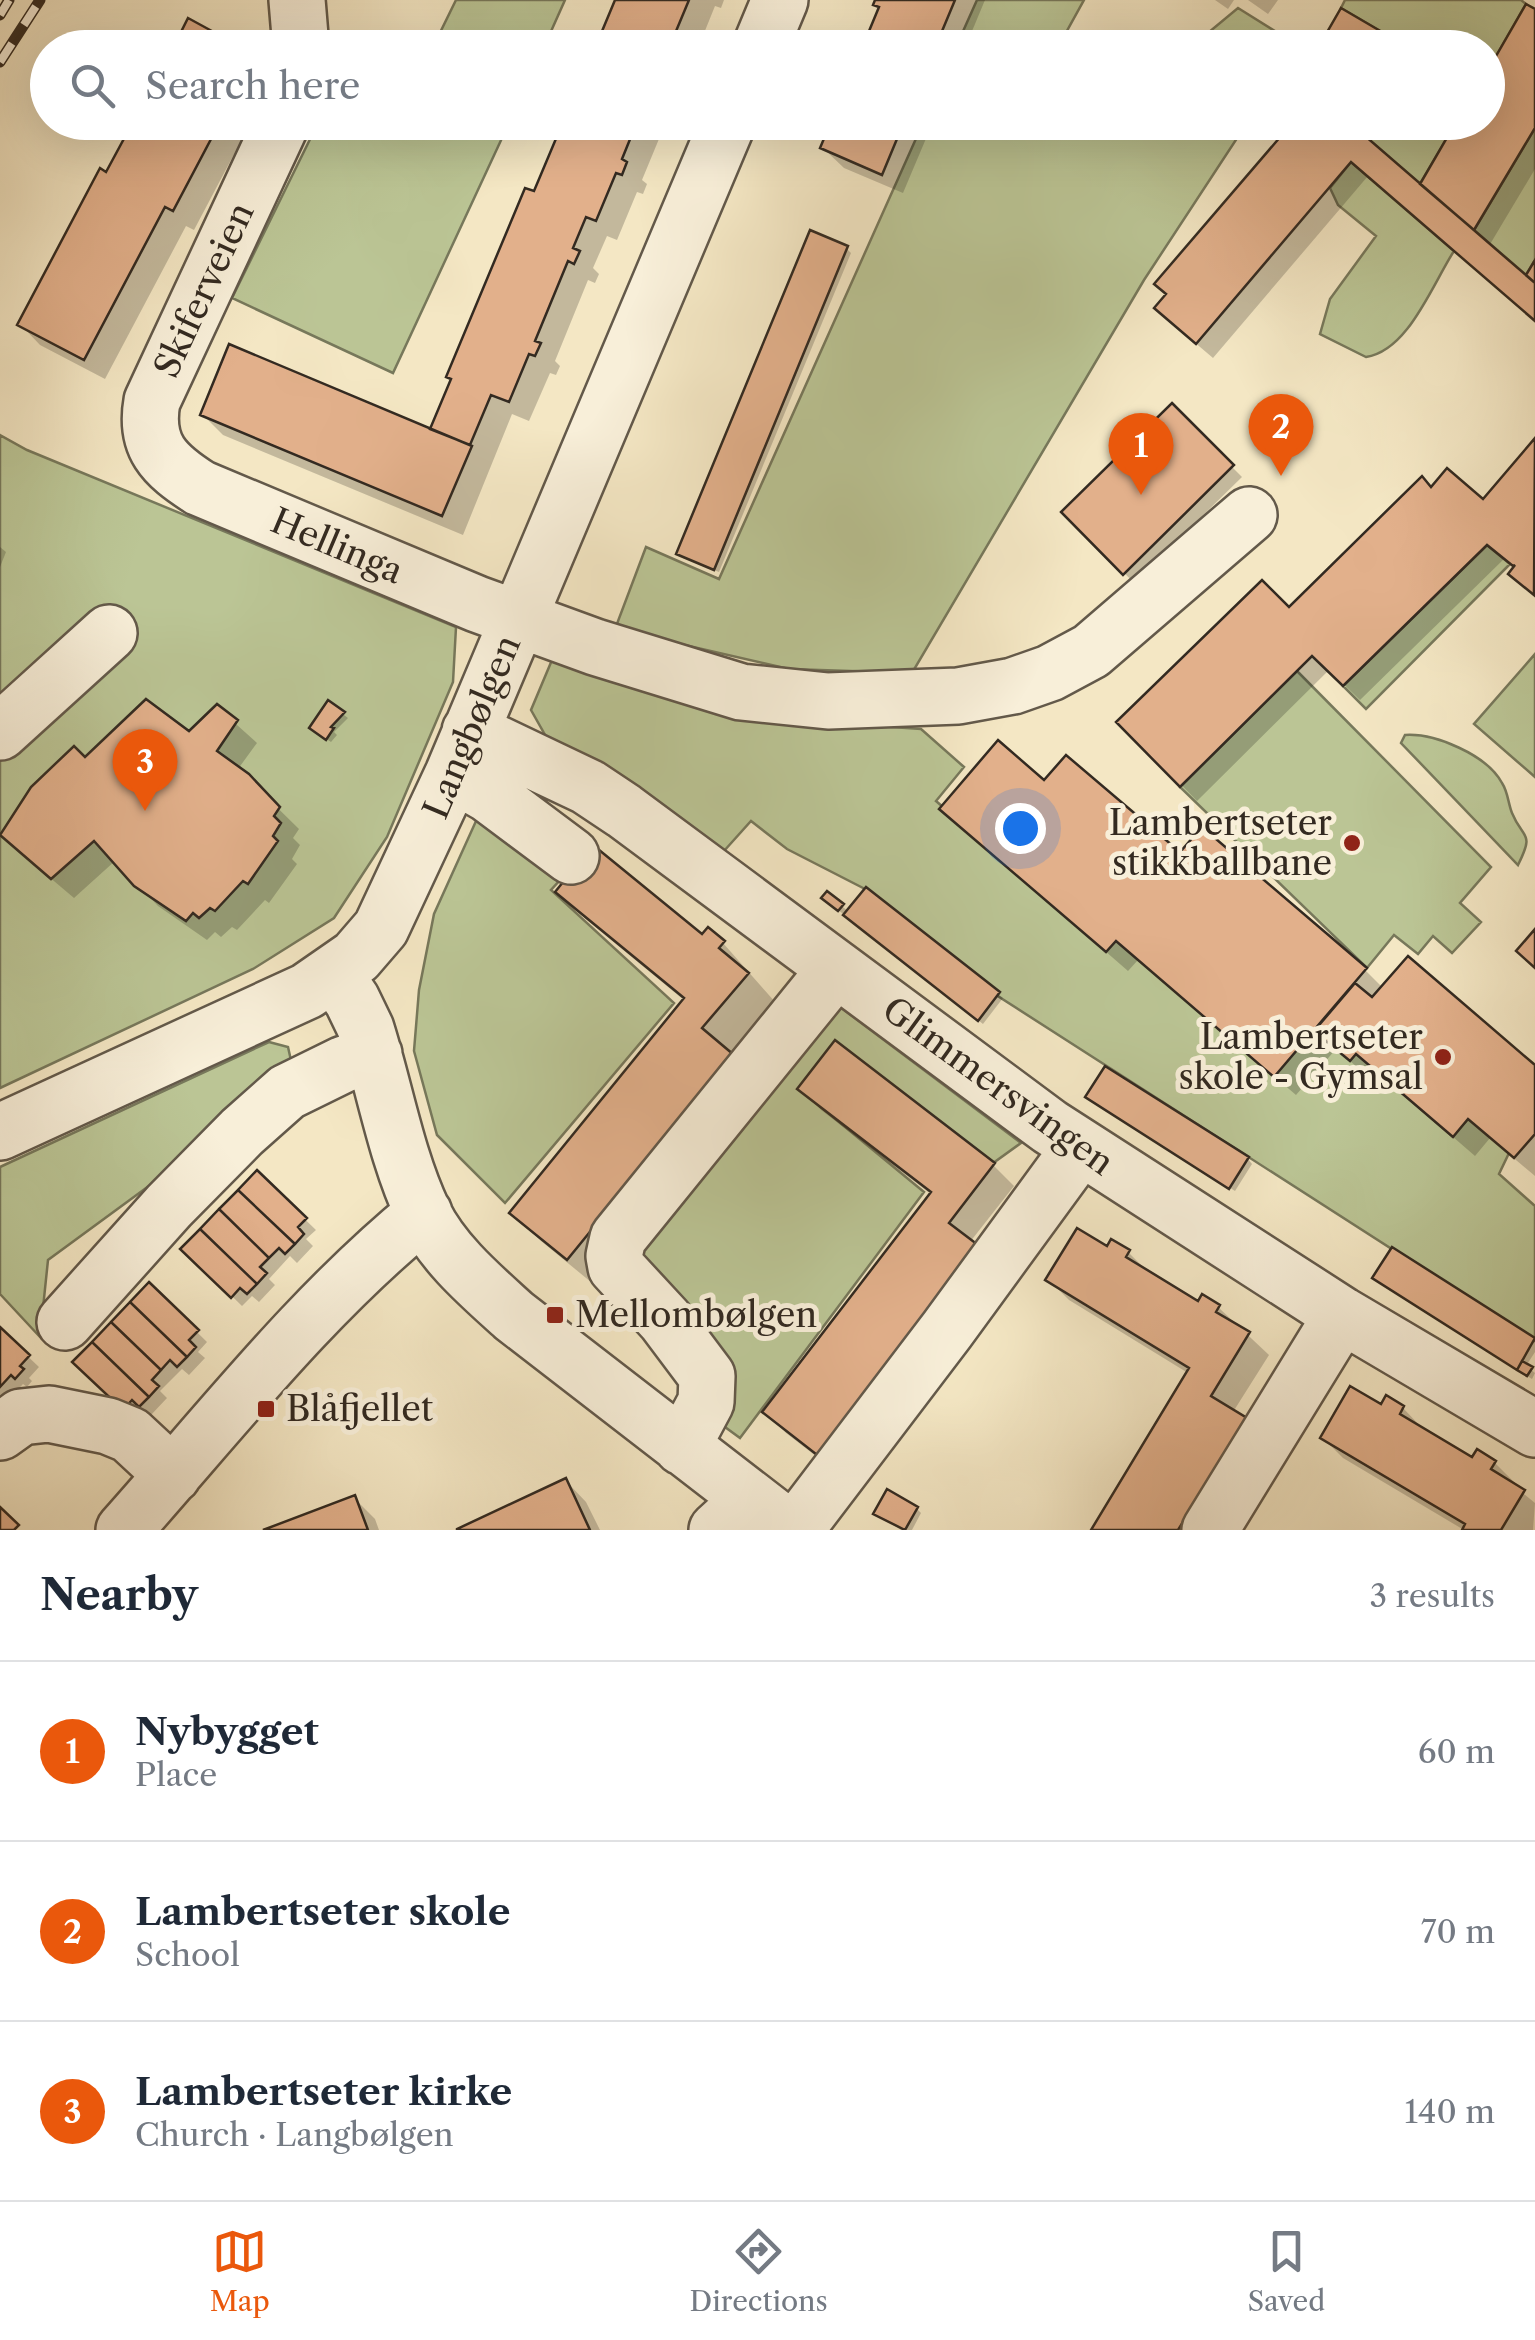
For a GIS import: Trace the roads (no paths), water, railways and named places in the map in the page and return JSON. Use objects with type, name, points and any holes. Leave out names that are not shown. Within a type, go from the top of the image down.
[{"type":"street","points":[[296,0],[299,30]]},
{"type":"street","points":[[768,30],[780,0]]},
{"type":"street","name":"Skiferveien","points":[[164,459],[152,441],[148,422],[152,401],[274,140]]},
{"type":"street","name":"Langbølgen","points":[[0,1132],[307,991],[334,974],[369,944],[381,928],[462,752],[720,140]]},
{"type":"street","name":"Hellinga","points":[[164,459],[174,471],[200,488],[594,647],[740,692],[828,700],[958,696],[1012,686],[1050,673],[1091,651],[1249,515]]},
{"type":"street","points":[[0,732],[109,633]]},
{"type":"street","points":[[462,752],[488,794],[571,856]]},
{"type":"street","name":"Glimmersvingen","points":[[462,752],[588,787],[1080,1148],[1342,1315],[1535,1429]]},
{"type":"street","points":[[682,1447],[706,1402],[708,1376],[642,1292],[616,1267],[618,1238],[836,969]]},
{"type":"street","points":[[334,974],[352,1000],[374,1054],[424,1213],[449,1251],[514,1316],[682,1447],[731,1513],[793,1530],[948,1330],[1080,1148]]},
{"type":"street","points":[[65,1322],[169,1206],[287,1092],[374,1054]]},
{"type":"street","points":[[124,1530],[333,1294],[424,1213]]},
{"type":"street","points":[[1210,1530],[1342,1315]]},
{"type":"street","points":[[0,1432],[21,1417],[48,1414],[108,1426],[130,1435],[173,1475]]},
{"type":"railway","points":[[0,15],[9,0]]},
{"type":"railway","points":[[0,62],[40,0]]},
{"type":"place","name":"Lambertseter skole","points":[[1281,476]]},
{"type":"place","name":"Nybygget","points":[[1141,495]]},
{"type":"place","name":"Lambertseter kirke","points":[[145,811]]},
{"type":"place","name":"Lambertseter stikkballbane","points":[[1352,843]]},
{"type":"place","name":"Lambertseter skole - Gymsal","points":[[1443,1057]]},
{"type":"place","name":"Mellombølgen","points":[[555,1315]]},
{"type":"place","name":"Blåfjellet","points":[[266,1409]]}]
